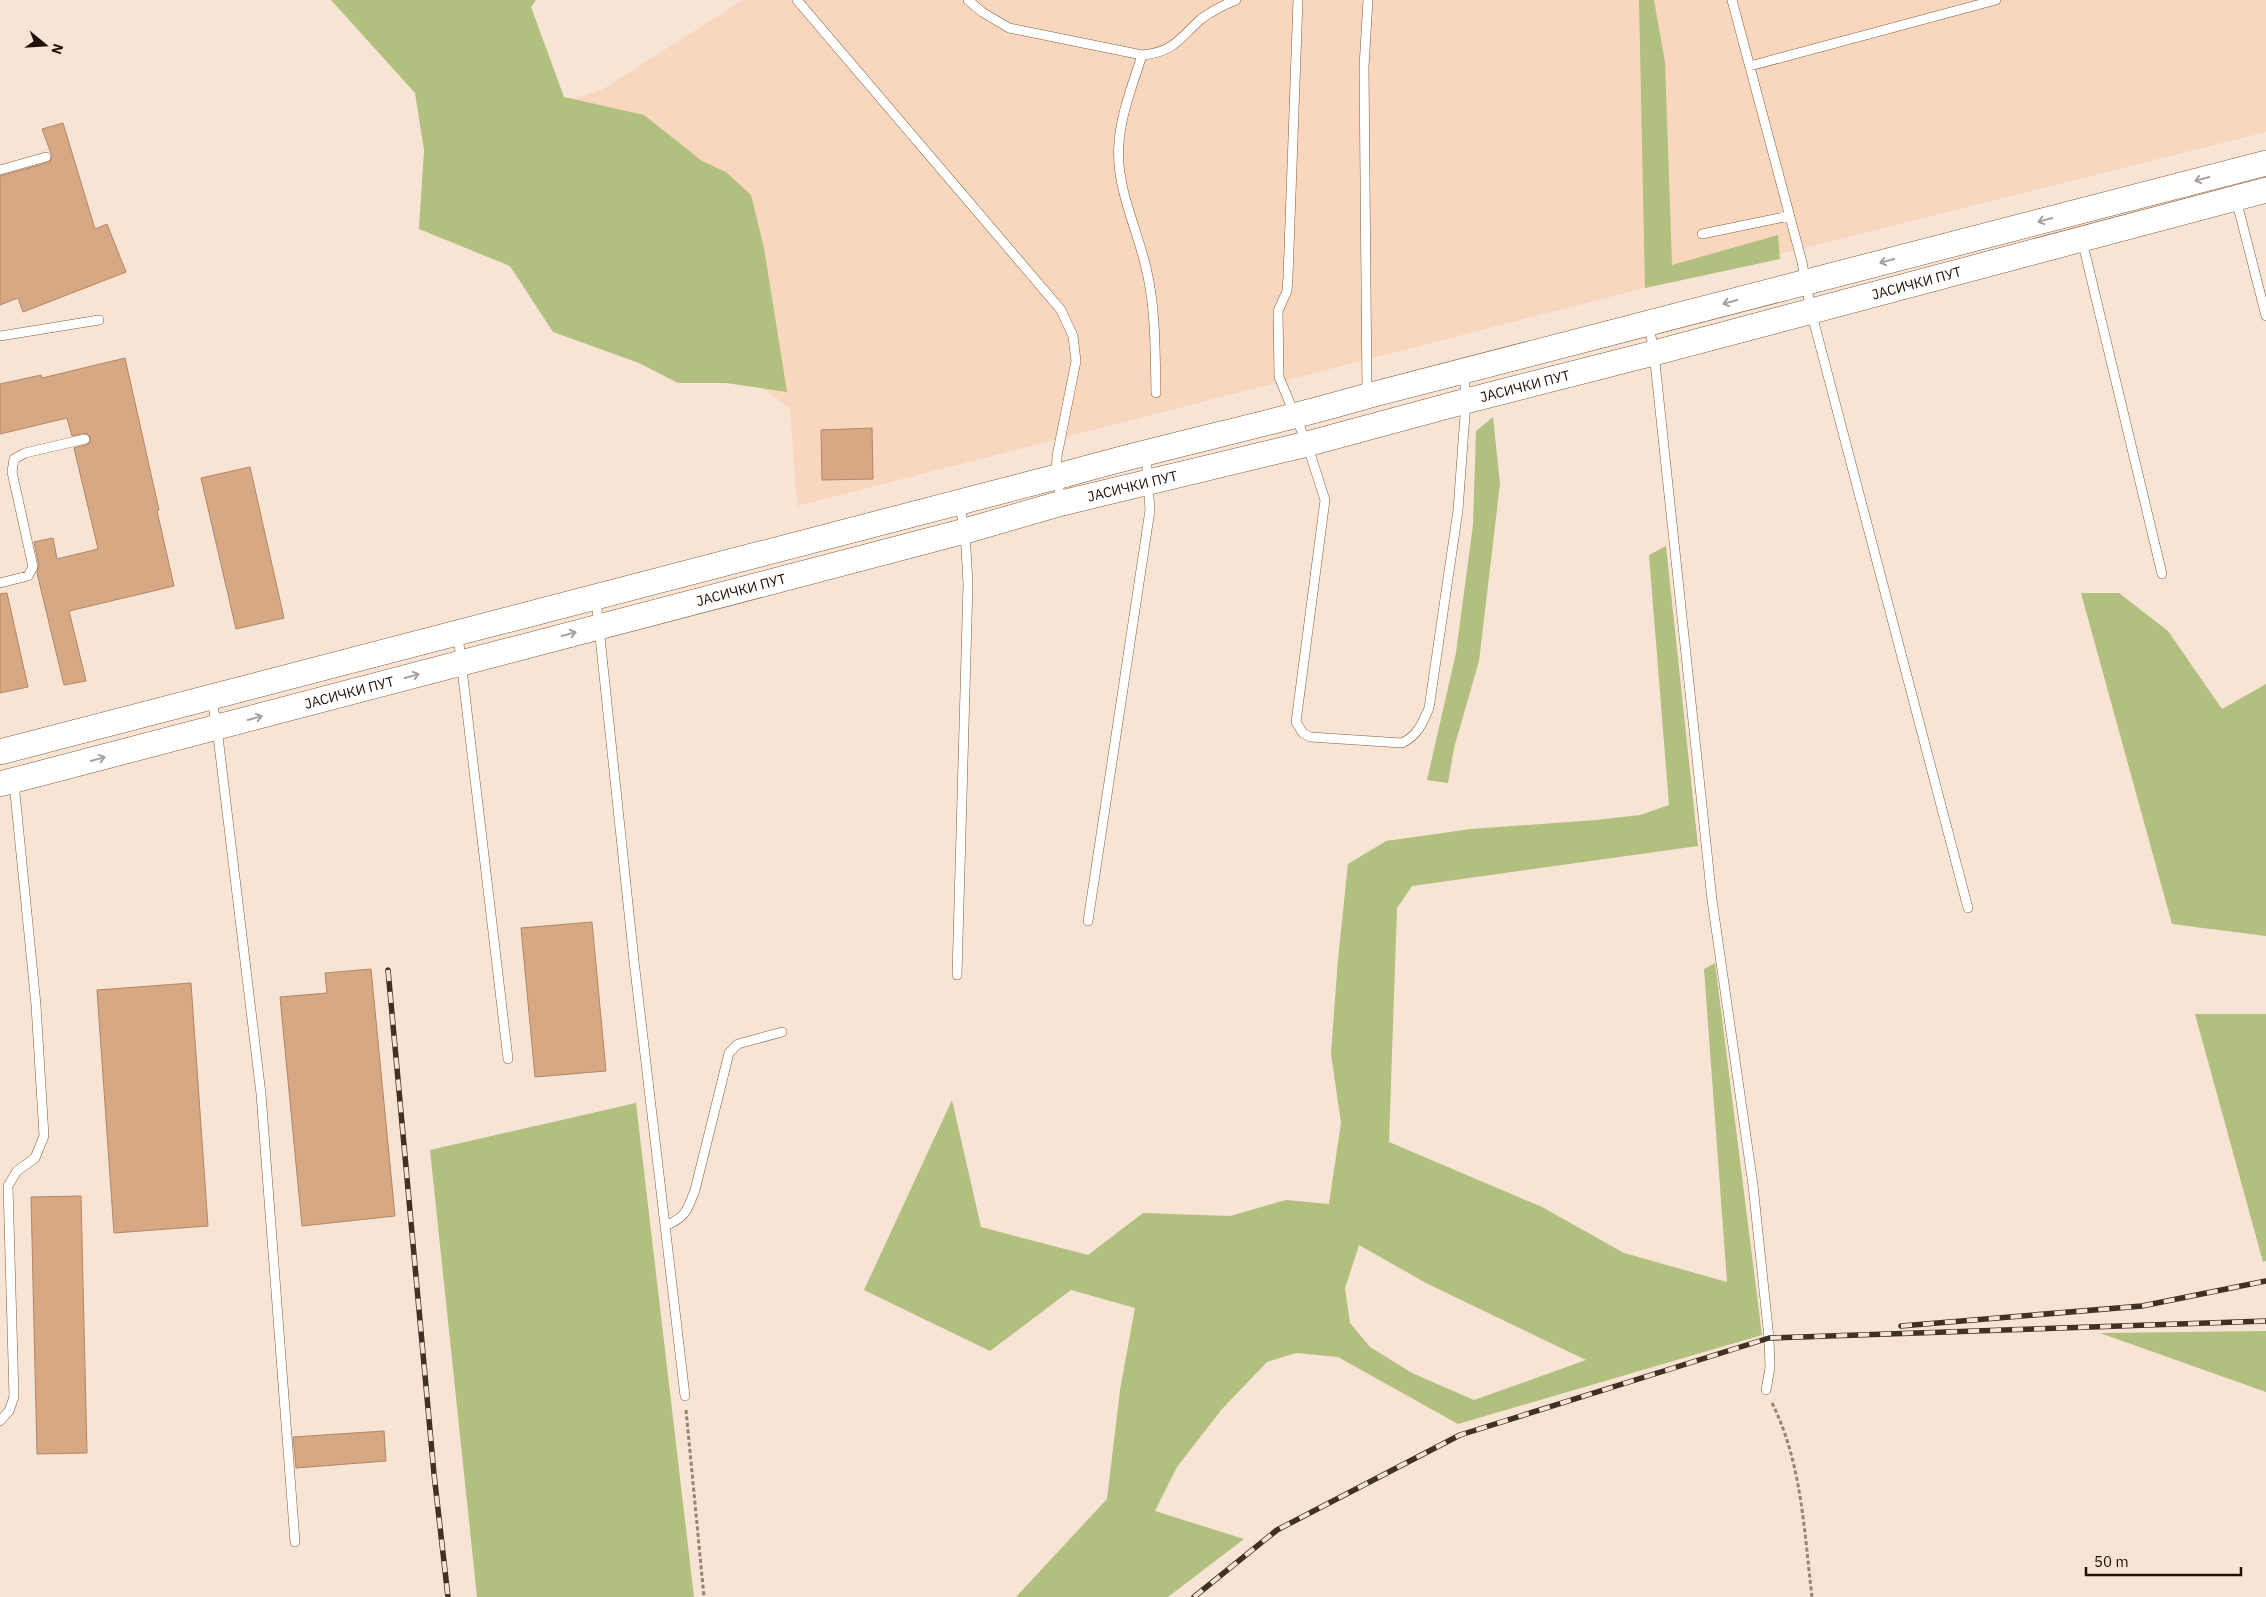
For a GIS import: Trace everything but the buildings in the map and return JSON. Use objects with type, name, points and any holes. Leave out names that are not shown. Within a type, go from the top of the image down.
[{"type":"main road","name":"ЈАСИЧКИ ПУТ","points":[[7,782],[965,531],[1062,503],[1308,444],[1466,401],[1654,354],[2082,239],[2234,185],[2266,163]]},
{"type":"main road","name":"ЈАСИЧКИ ПУТ","points":[[0,752],[1056,477],[1146,451],[1297,416],[1806,282],[2234,185],[2266,190]]},
{"type":"main road","points":[[59,737],[65,767]]},
{"type":"lane","points":[[797,0],[1061,310],[1073,336],[1076,361],[1057,456],[1056,477],[1062,503]]},
{"type":"lane","points":[[968,0],[982,12],[1009,28],[1024,33],[1142,55],[1154,54],[1175,45],[1212,12],[1236,0]]},
{"type":"lane","points":[[1298,0],[1288,277],[1287,291],[1278,311],[1279,376],[1308,444],[1325,500],[1296,722],[1303,733],[1310,737],[1402,743],[1414,737],[1420,729],[1429,708],[1458,510],[1466,401],[1464,371]]},
{"type":"lane","points":[[1368,0],[1364,67],[1368,396]]},
{"type":"lane","points":[[1732,0],[1806,282],[1811,312],[1968,908]]},
{"type":"lane","points":[[1750,66],[1996,0]]},
{"type":"lane","points":[[1142,55],[1122,122],[1119,165],[1122,187],[1148,274],[1154,320],[1156,393]]},
{"type":"lane","points":[[0,170],[46,157]]},
{"type":"lane","points":[[2234,185],[2266,316]]},
{"type":"lane","points":[[1702,234],[1789,216]]},
{"type":"lane","points":[[2082,239],[2162,574]]},
{"type":"lane","points":[[0,336],[99,320]]},
{"type":"lane","points":[[1648,323],[1654,354],[1712,900],[1753,1185],[1770,1338],[1770,1368],[1766,1390]]},
{"type":"lane","points":[[0,583],[28,576],[33,567],[12,472],[14,459],[25,453],[86,440]]},
{"type":"lane","points":[[1088,922],[1145,551],[1150,510],[1146,451]]},
{"type":"lane","points":[[957,975],[968,584],[965,531],[958,502]]},
{"type":"lane","points":[[595,596],[685,1396]]},
{"type":"lane","points":[[458,632],[508,1059]]},
{"type":"lane","points":[[211,697],[217,728],[261,1094],[295,1542]]},
{"type":"lane","points":[[0,1420],[9,1411],[14,1397],[8,1186],[17,1170],[35,1158],[44,1136],[36,1005],[7,782]]},
{"type":"lane","points":[[665,1226],[680,1220],[695,1190],[729,1053],[738,1044],[782,1032]]},
{"type":"path","points":[[1766,1390],[1782,1424],[1795,1468],[1812,1597]]},
{"type":"path","points":[[685,1396],[704,1597]]},
{"type":"shaded area","points":[[743,0],[2266,0],[2266,132],[1645,288],[797,506],[790,408],[665,316],[492,126],[603,89]]},
{"type":"green space","points":[[331,0],[536,0],[531,7],[564,97],[644,115],[702,161],[726,172],[751,195],[764,248],[787,392],[726,383],[678,383],[639,363],[553,332],[510,266],[419,229],[424,150],[415,93]]},
{"type":"green space","points":[[1639,0],[1654,0],[1665,62],[1672,265],[1778,235],[1780,259],[1645,288]]},
{"type":"green space","points":[[1493,417],[1500,484],[1479,661],[1454,748],[1448,783],[1427,780],[1456,653],[1473,525],[1476,431]]},
{"type":"green space","points":[[1666,546],[1698,846],[1412,886],[1397,908],[1389,1142],[1542,1207],[1624,1253],[1727,1282],[1704,969],[1715,963],[1762,1335],[1458,1424],[1338,1357],[1296,1353],[1267,1362],[1222,1409],[1177,1467],[1155,1511],[1244,1539],[1168,1597],[1016,1597],[1107,1499],[1120,1390],[1135,1308],[1071,1290],[990,1351],[864,1290],[952,1100],[981,1227],[1088,1255],[1143,1213],[1230,1216],[1286,1200],[1329,1204],[1341,1123],[1331,1054],[1348,864],[1386,841],[1471,829],[1640,815],[1669,805],[1649,555]],"holes":[[[1359,1245],[1426,1283],[1586,1360],[1474,1400],[1412,1373],[1370,1347],[1350,1323],[1345,1288]]]},
{"type":"green space","points":[[2081,593],[2119,593],[2168,631],[2222,709],[2266,684],[2266,936],[2172,924]]},
{"type":"green space","points":[[2195,1014],[2266,1014],[2266,1261],[2263,1262]]},
{"type":"green space","points":[[636,1103],[694,1597],[477,1597],[430,1150]]},
{"type":"green space","points":[[2266,1331],[2266,1392],[2100,1333]]},
{"type":"railway","points":[[388,970],[434,1474],[448,1597]]},
{"type":"railway","points":[[1901,1326],[2142,1306],[2266,1281]]},
{"type":"railway","points":[[1194,1597],[1277,1530],[1460,1435],[1769,1338],[2266,1321]]}]
